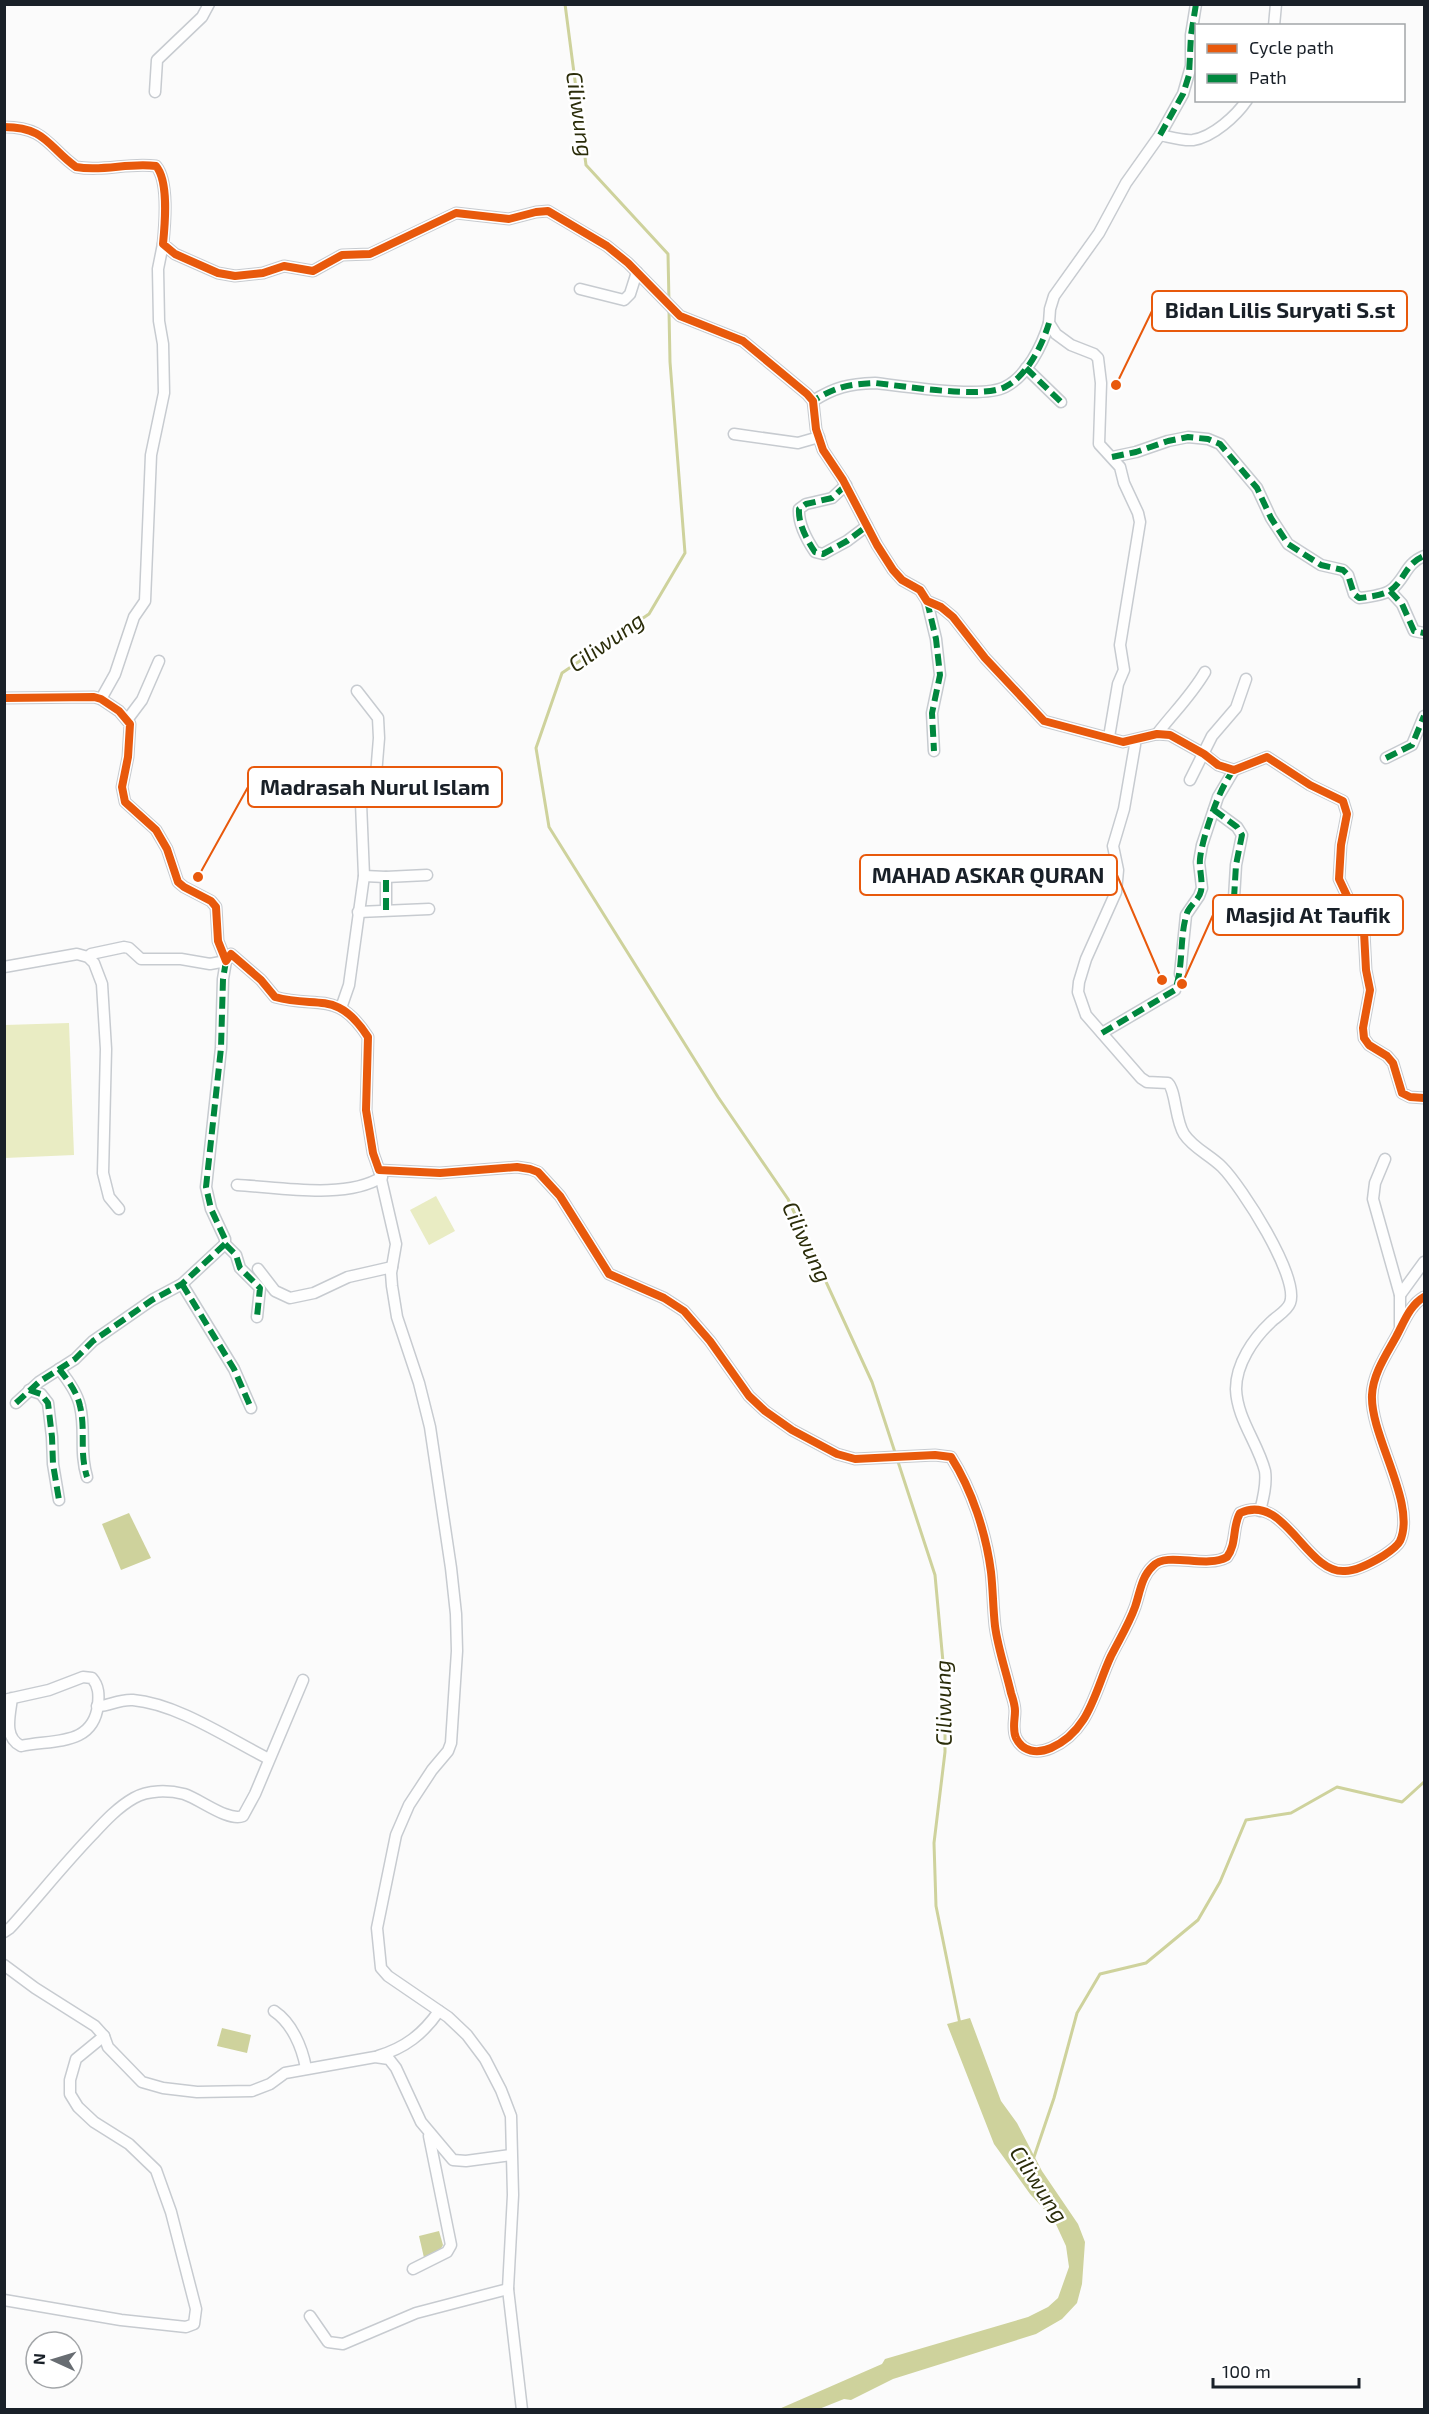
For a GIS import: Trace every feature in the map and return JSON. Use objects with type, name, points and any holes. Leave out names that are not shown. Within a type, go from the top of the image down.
[{"type":"street","points":[[155,92],[157,60],[202,17],[209,4]]},
{"type":"street","points":[[813,401],[832,389],[861,383],[978,392],[996,391],[1009,385],[1026,368],[1045,335],[1054,296],[1099,233],[1130,177],[1160,135],[1183,94],[1189,75],[1191,35],[1196,4]]},
{"type":"street","points":[[1275,24],[1276,4]]},
{"type":"street","points":[[1160,135],[1189,140],[1198,138],[1227,121],[1245,102]]},
{"type":"street","points":[[4,127],[30,130],[51,142],[76,167],[109,169],[136,165],[156,166],[160,172],[165,204],[164,244],[158,269],[159,321],[164,344],[164,393],[151,455],[146,602],[134,617],[119,664],[101,699]]},
{"type":"street","points":[[164,244],[175,254],[218,273],[235,276],[263,273],[284,266],[313,271],[342,255],[370,254],[456,213],[509,219],[545,210],[607,246],[638,272],[680,316],[743,341],[813,401],[819,437],[826,456],[846,485],[893,570],[902,580],[920,590],[927,601],[936,639],[940,675],[932,713],[934,751]]},
{"type":"street","points":[[580,289],[624,300],[630,294],[638,272]]},
{"type":"street","points":[[1049,323],[1060,338],[1098,358],[1101,383],[1099,441],[1103,450],[1120,467],[1140,522],[1120,645],[1124,670],[1118,684],[1109,737]]},
{"type":"street","points":[[1026,368],[1061,402]]},
{"type":"street","points":[[734,434],[798,443],[819,437]]},
{"type":"street","points":[[1112,457],[1168,441],[1188,438],[1208,439],[1220,444],[1257,488],[1271,518],[1288,544],[1313,561],[1342,570],[1348,575],[1354,594],[1359,598],[1390,591],[1405,574],[1411,563],[1425,556]]},
{"type":"street","points":[[846,485],[832,498],[806,504],[799,509],[800,520],[811,545],[815,552],[823,554],[847,541],[867,526]]},
{"type":"street","points":[[1390,591],[1401,604],[1414,631],[1425,633]]},
{"type":"street","points":[[927,601],[953,617],[984,658],[1044,721],[1119,741],[1131,741],[1157,734],[1175,738],[1204,754],[1218,765],[1234,770]]},
{"type":"street","points":[[127,720],[142,700],[159,661]]},
{"type":"street","points":[[1157,734],[1170,716],[1188,699],[1205,672]]},
{"type":"street","points":[[1190,780],[1212,736],[1236,708],[1246,679]]},
{"type":"street","points":[[341,1008],[349,985],[364,876],[361,803],[376,775],[378,718],[357,691]]},
{"type":"street","points":[[4,698],[94,697],[101,699],[127,720],[130,724],[128,757],[122,787],[125,802],[156,830],[167,849],[178,882],[212,901],[216,907],[218,941],[226,962]]},
{"type":"street","points":[[1386,758],[1412,745],[1425,716]]},
{"type":"street","points":[[1131,741],[1135,745],[1132,769],[1124,809],[1113,846],[1118,870],[1116,892],[1086,959],[1078,993],[1082,1008],[1141,1078],[1148,1082],[1168,1083],[1172,1087],[1176,1116],[1182,1132],[1193,1145],[1222,1167],[1238,1185],[1275,1248],[1289,1279],[1290,1304],[1267,1325],[1250,1347],[1242,1362],[1236,1384],[1240,1410],[1265,1471],[1260,1511]]},
{"type":"street","points":[[1180,974],[1186,915],[1202,888],[1200,855],[1214,810],[1227,778],[1234,770],[1267,757],[1310,785],[1339,797],[1345,804],[1347,814],[1341,845],[1339,879],[1364,932],[1366,970],[1370,990],[1363,1028],[1364,1038],[1369,1045],[1387,1056],[1393,1063],[1401,1093],[1410,1097],[1425,1098]]},
{"type":"street","points":[[1214,810],[1237,827],[1242,835],[1235,873],[1234,898],[1239,905],[1253,907]]},
{"type":"street","points":[[364,876],[427,874]]},
{"type":"street","points":[[386,877],[386,910]]},
{"type":"street","points":[[358,912],[429,909]]},
{"type":"street","points":[[88,957],[91,954],[124,947],[129,948],[141,959],[181,959],[210,964],[226,962]]},
{"type":"street","points":[[4,967],[77,954],[88,957],[97,969],[103,998],[106,1049],[101,1154],[109,1197],[118,1209]]},
{"type":"street","points":[[257,1317],[260,1288],[240,1268],[234,1252],[225,1244],[225,1239],[211,1209],[206,1187],[221,1047],[223,979],[226,962],[231,954],[261,980],[275,997],[326,1002],[341,1008],[368,1037],[366,1110],[373,1153],[381,1174],[396,1244],[392,1267],[392,1287],[397,1317],[419,1383],[435,1458],[456,1603],[457,1651],[451,1743],[448,1751],[432,1770],[409,1805],[396,1835],[376,1928],[378,1949],[381,1968],[388,1976],[439,2012],[466,2035],[485,2059],[511,2116],[513,2195],[508,2289],[522,2409]]},
{"type":"street","points":[[1102,1033],[1175,990]]},
{"type":"street","points":[[1385,1160],[1375,1183],[1373,1199],[1400,1295],[1400,1329]]},
{"type":"street","points":[[237,1185],[337,1189],[363,1186],[381,1174],[530,1168],[538,1172],[560,1196],[605,1271],[613,1277],[664,1298],[684,1311],[710,1341],[744,1390],[765,1411],[792,1430],[837,1454],[855,1459],[935,1455],[951,1457],[972,1500],[986,1545],[996,1629],[1015,1710],[1014,1731],[1022,1747],[1033,1752],[1053,1747],[1068,1737],[1083,1722],[1131,1617],[1146,1574],[1154,1564],[1163,1560],[1202,1563],[1223,1560],[1232,1548],[1240,1513],[1248,1510],[1260,1511],[1281,1521],[1326,1566],[1339,1571],[1361,1566],[1383,1556],[1397,1546],[1402,1531],[1401,1506],[1372,1409],[1372,1395],[1378,1371],[1400,1329],[1412,1307],[1425,1297]]},
{"type":"street","points":[[16,1403],[30,1390],[75,1359],[93,1341],[137,1310],[182,1284],[225,1244]]},
{"type":"street","points":[[1400,1295],[1425,1262]]},
{"type":"street","points":[[258,1269],[275,1291],[290,1298],[314,1293],[348,1277],[392,1267]]},
{"type":"street","points":[[182,1284],[234,1369],[250,1408]]},
{"type":"street","points":[[59,1369],[75,1391],[80,1407],[81,1455],[87,1477]]},
{"type":"street","points":[[30,1390],[41,1394],[48,1403],[53,1464],[59,1500]]},
{"type":"street","points":[[87,1677],[97,1683],[98,1706],[93,1722],[75,1737],[19,1745],[9,1732],[8,1699],[49,1690],[87,1677]]},
{"type":"street","points":[[4,1932],[112,1814],[135,1797],[151,1792],[176,1793],[194,1798],[232,1817],[239,1818],[248,1808],[303,1680]]},
{"type":"street","points":[[98,1706],[123,1700],[156,1705],[204,1725],[269,1760]]},
{"type":"street","points":[[4,1965],[35,1988],[95,2026],[104,2036],[108,2047],[142,2082],[177,2091],[252,2091],[270,2084],[285,2073],[375,2057],[396,2051],[426,2029],[439,2012]]},
{"type":"street","points":[[274,2011],[286,2020],[290,2027],[302,2052],[306,2068]]},
{"type":"street","points":[[4,2300],[121,2320],[186,2327],[194,2324],[196,2319],[196,2310],[171,2212],[156,2170],[129,2144],[94,2122],[78,2107],[70,2094],[74,2064],[80,2055],[104,2036]]},
{"type":"street","points":[[375,2057],[391,2061],[417,2116],[446,2154],[456,2161],[511,2155]]},
{"type":"street","points":[[413,2269],[447,2252],[451,2245],[429,2133]]},
{"type":"street","points":[[309,2316],[328,2342],[343,2344],[416,2313],[508,2289]]},
{"type":"shaded area","points":[[69,1023],[74,1155],[5,1158],[5,1025]]},
{"type":"shaded area","points":[[436,1196],[455,1231],[429,1245],[410,1210]]},
{"type":"water","points":[[129,1513],[151,1558],[121,1570],[102,1524]]},
{"type":"water","points":[[970,2018],[1001,2101],[1017,2123],[1042,2171],[1078,2224],[1085,2242],[1082,2284],[1077,2303],[1062,2319],[1036,2334],[893,2379],[851,2400],[844,2399],[819,2409],[779,2409],[882,2364],[885,2359],[1028,2317],[1048,2307],[1058,2298],[1069,2267],[1066,2246],[1054,2220],[1030,2194],[994,2144],[947,2024]]},
{"type":"water","points":[[222,2028],[251,2035],[247,2053],[217,2046]]},
{"type":"water","points":[[439,2231],[443,2245],[438,2254],[425,2262],[419,2236]]},
{"type":"waterway","name":"Ciliwung","points":[[565,4],[586,165],[668,254],[669,302]]},
{"type":"waterway","name":"Ciliwung","points":[[669,311],[670,362],[685,553],[649,614],[562,673],[536,748],[549,827],[718,1097],[788,1199],[872,1382],[935,1575],[945,1684],[945,1752],[934,1843],[936,1906],[960,2024]]},
{"type":"waterway","points":[[1034,2157],[1054,2098],[1077,2013],[1100,1974],[1146,1963],[1198,1920],[1220,1882],[1246,1820],[1291,1813],[1337,1787],[1402,1802],[1424,1782]]},
{"type":"marked path","points":[[1160,135],[1183,94],[1189,75],[1191,35],[1196,4]]},
{"type":"marked path","points":[[814,406],[813,401],[828,392],[857,384],[875,383],[961,392],[979,392],[1005,387],[1020,376],[1033,360],[1049,323]]},
{"type":"marked path","points":[[1026,368],[1061,402]]},
{"type":"marked path","points":[[1112,457],[1188,437],[1208,439],[1220,444],[1257,488],[1271,518],[1288,544],[1321,565],[1343,570],[1348,575],[1354,594],[1359,598],[1388,592],[1400,581],[1409,567],[1424,556]]},
{"type":"marked path","points":[[846,485],[832,498],[806,504],[799,509],[806,537],[815,552],[823,554],[847,541],[867,526]]},
{"type":"marked path","points":[[1390,591],[1402,604],[1414,631],[1424,633]]},
{"type":"marked path","points":[[927,601],[936,639],[940,675],[932,713],[934,751]]},
{"type":"marked path","points":[[1386,758],[1412,745],[1424,716]]},
{"type":"marked path","points":[[1102,1033],[1175,990],[1180,971],[1187,913],[1201,891],[1200,859],[1204,838],[1223,787],[1234,770]]},
{"type":"marked path","points":[[1214,810],[1237,827],[1242,835],[1236,865],[1234,898],[1239,905],[1253,907]]},
{"type":"marked path","points":[[386,877],[386,910]]},
{"type":"marked path","points":[[226,961],[223,979],[221,1048],[206,1187],[211,1209],[225,1239],[225,1244],[236,1255],[240,1268],[260,1288],[257,1317]]},
{"type":"marked path","points":[[16,1403],[39,1382],[75,1359],[93,1341],[152,1300],[182,1284],[225,1244]]},
{"type":"marked path","points":[[182,1284],[234,1369],[251,1408]]},
{"type":"marked path","points":[[59,1369],[79,1401],[83,1458],[87,1477]]},
{"type":"marked path","points":[[29,1390],[41,1394],[48,1403],[53,1464],[59,1500]]},
{"type":"cycle path","points":[[4,127],[29,130],[38,134],[76,167],[156,166],[163,182],[164,192],[163,244],[175,254],[218,273],[235,276],[263,273],[284,266],[313,271],[342,255],[370,254],[456,213],[509,219],[548,211],[607,246],[628,263],[680,316],[743,341],[807,394],[813,401],[816,429],[823,450],[843,480],[877,545],[893,570],[902,580],[920,590],[927,601],[941,607],[953,617],[985,658],[1044,721],[1123,742],[1157,734],[1170,735],[1204,754],[1218,765],[1234,770],[1267,757],[1310,785],[1343,801],[1347,814],[1341,845],[1339,879],[1364,932],[1366,970],[1370,990],[1363,1028],[1364,1038],[1369,1045],[1387,1056],[1393,1063],[1402,1093],[1410,1097],[1424,1098]]},
{"type":"cycle path","points":[[4,698],[94,697],[119,711],[130,724],[128,757],[122,787],[125,802],[156,830],[167,849],[178,882],[211,901],[216,907],[218,941],[226,961],[231,954],[261,980],[275,997],[336,1006],[357,1022],[368,1037],[366,1110],[373,1153],[379,1170],[440,1173],[517,1167],[538,1172],[560,1196],[609,1274],[664,1298],[684,1311],[710,1341],[749,1396],[765,1411],[792,1430],[837,1454],[855,1459],[935,1455],[951,1457],[972,1498],[986,1542],[996,1635],[1015,1706],[1015,1735],[1026,1749],[1041,1751],[1051,1748],[1064,1741],[1083,1720],[1111,1656],[1130,1620],[1143,1580],[1149,1570],[1159,1562],[1168,1560],[1209,1561],[1227,1557],[1232,1547],[1240,1513],[1256,1510],[1270,1514],[1283,1523],[1318,1560],[1331,1569],[1350,1571],[1360,1568],[1383,1556],[1397,1545],[1404,1526],[1403,1508],[1373,1412],[1372,1395],[1377,1372],[1384,1358],[1411,1309],[1424,1297]]},
{"type":"place","name":"Bidan Lilis Suryati S.st","points":[[1116,385]]},
{"type":"place","name":"Madrasah Nurul Islam","points":[[198,877]]},
{"type":"place","name":"MAHAD ASKAR QURAN","points":[[1162,980]]},
{"type":"place","name":"Masjid At Taufik","points":[[1182,984]]}]
